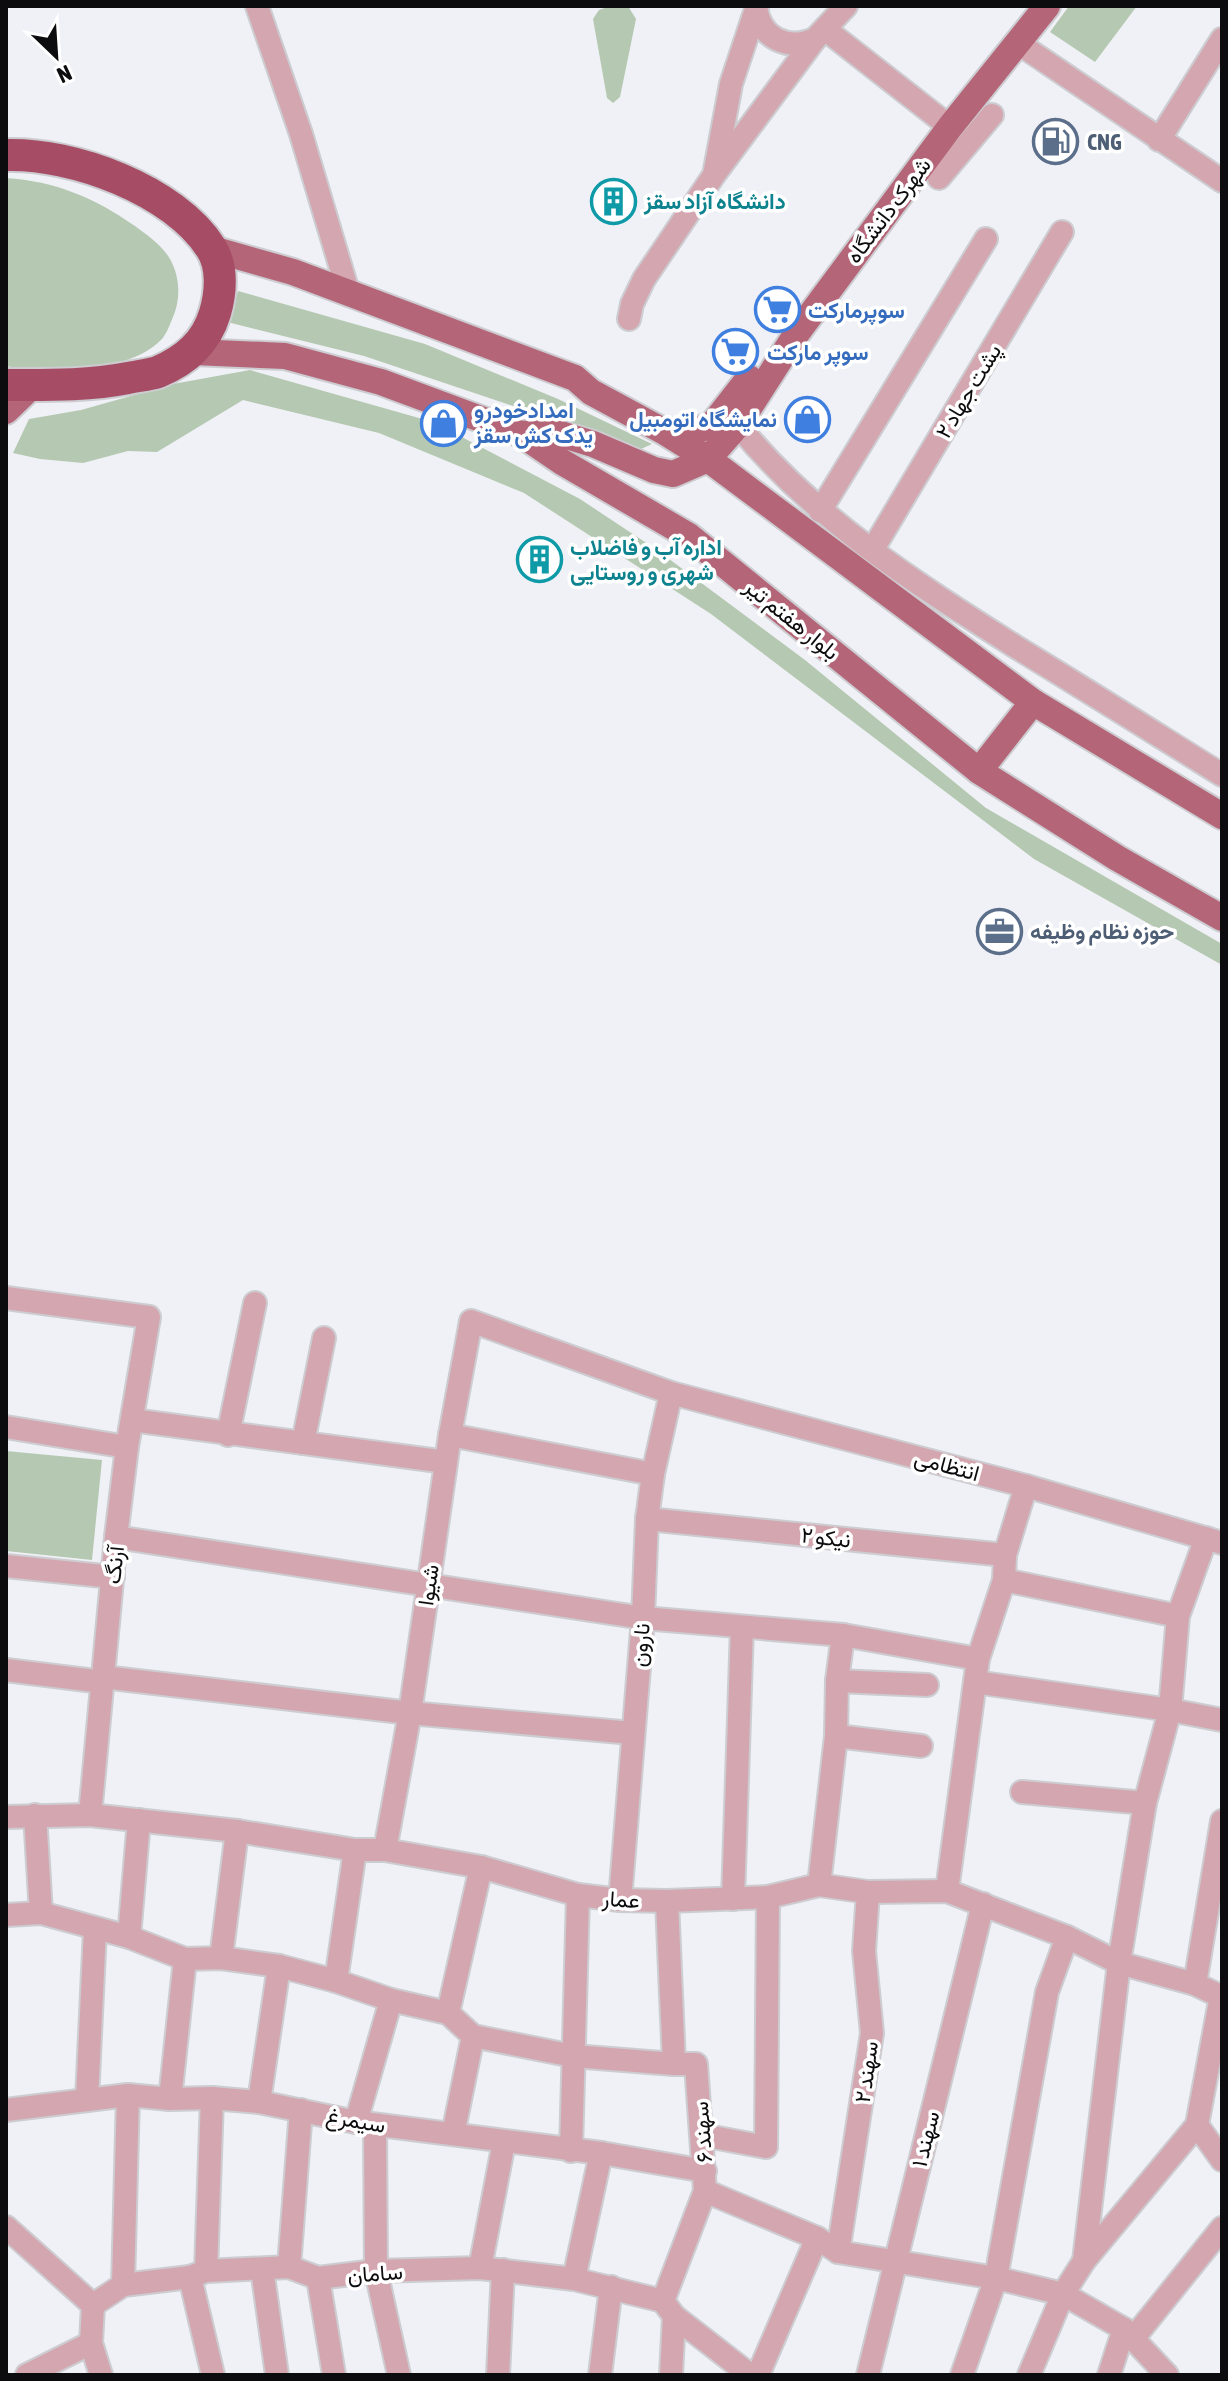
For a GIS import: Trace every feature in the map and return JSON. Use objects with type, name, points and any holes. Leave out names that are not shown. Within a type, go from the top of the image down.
[{"type":"highway","points":[[6,155],[70,163],[132,184],[182,214],[212,249],[218,267],[220,297],[212,323],[194,352],[156,373],[93,385],[20,385]]},
{"type":"main road","points":[[663,431],[694,432],[713,424],[805,295],[945,124],[1032,6]]},
{"type":"main road","name":"شهرک دانشگاه","points":[[708,459],[743,416],[797,333],[945,124],[1047,6]]},
{"type":"main road","points":[[212,249],[257,260],[575,378],[591,392],[708,459],[1033,702],[1222,816]]},
{"type":"main road","name":"بلوار هفتم تیر","points":[[194,352],[285,356],[381,382],[521,434],[562,462],[689,536],[979,771],[1117,858],[1222,918]]},
{"type":"main road","points":[[6,411],[20,385]]},
{"type":"main road","points":[[521,434],[554,432],[593,444],[654,470],[673,474],[708,459]]},
{"type":"main road","points":[[979,771],[1033,702]]},
{"type":"street","points":[[257,6],[301,134],[349,295]]},
{"type":"street","points":[[629,319],[632,304],[644,279],[714,175],[820,34],[846,6]]},
{"type":"street","points":[[757,7],[760,23],[778,41],[797,44],[820,34]]},
{"type":"street","points":[[714,175],[731,84],[757,7]]},
{"type":"street","points":[[820,34],[945,124]]},
{"type":"street","points":[[1159,140],[1222,39]]},
{"type":"street","points":[[1018,43],[1222,181]]},
{"type":"street","points":[[939,178],[992,115]]},
{"type":"street","name":"پشت جهاد ۲","points":[[873,549],[1062,232]]},
{"type":"street","points":[[820,511],[986,239]]},
{"type":"street","points":[[743,416],[755,447],[820,511],[913,582],[1222,775]]},
{"type":"street","name":"آرنگ","points":[[6,1298],[149,1317],[127,1447],[116,1537],[90,1815]]},
{"type":"street","points":[[228,1435],[255,1303]]},
{"type":"street","name":"انتظامی","points":[[471,1321],[671,1393],[1026,1486],[1214,1541]]},
{"type":"street","name":"شیوا","points":[[385,1850],[410,1713],[450,1435],[471,1321]]},
{"type":"street","points":[[303,1443],[324,1338]]},
{"type":"street","name":"نارون","points":[[620,1900],[643,1618],[647,1519],[653,1474],[671,1393]]},
{"type":"street","points":[[132,1420],[446,1462]]},
{"type":"street","points":[[6,1427],[127,1447]]},
{"type":"street","points":[[450,1435],[653,1474]]},
{"type":"street","points":[[947,1891],[977,1670],[1004,1580],[1005,1555],[1026,1486]]},
{"type":"street","name":"نیکو ۲","points":[[647,1519],[1005,1555]]},
{"type":"street","points":[[116,1537],[643,1618],[843,1635],[977,1670],[1222,1720]]},
{"type":"street","points":[[1084,2261],[1119,1963],[1145,1803],[1170,1710],[1178,1616],[1214,1541]]},
{"type":"street","points":[[6,1566],[113,1577]]},
{"type":"street","points":[[1004,1580],[1178,1616]]},
{"type":"street","points":[[733,1899],[742,1627]]},
{"type":"street","points":[[819,1885],[836,1736],[837,1681],[843,1635]]},
{"type":"street","points":[[6,1670],[632,1733]]},
{"type":"street","points":[[837,1681],[927,1685]]},
{"type":"street","points":[[836,1736],[921,1746]]},
{"type":"street","points":[[1022,1792],[1145,1803]]},
{"type":"street","points":[[6,1808],[35,1815],[41,1913]]},
{"type":"street","name":"عمار","points":[[6,1817],[90,1815],[237,1831],[355,1850],[385,1850],[481,1867],[578,1895],[620,1900],[768,1897],[819,1885],[868,1892],[947,1891],[1067,1937],[1119,1963],[1195,1984],[1221,1996]]},
{"type":"street","points":[[129,1937],[139,1820]]},
{"type":"street","points":[[1195,1984],[1222,1821]]},
{"type":"street","points":[[221,1958],[237,1831]]},
{"type":"street","points":[[336,1981],[355,1850]]},
{"type":"street","points":[[448,2013],[481,1867]]},
{"type":"street","name":"سهند ۲","points":[[838,2252],[872,2033],[864,1951],[868,1892]]},
{"type":"street","points":[[571,2151],[578,1895]]},
{"type":"street","points":[[702,2135],[766,2147],[768,1897]]},
{"type":"street","points":[[6,1915],[41,1913],[129,1937],[185,1959],[221,1958],[279,1966],[391,2000],[448,2013],[473,2036],[573,2056],[674,2064],[667,1901]]},
{"type":"street","name":"سهند ۱","points":[[868,2375],[983,1904]]},
{"type":"street","points":[[87,2099],[95,1929]]},
{"type":"street","points":[[962,2375],[996,2278],[1047,1992],[1067,1937]]},
{"type":"street","points":[[170,2099],[185,1959]]},
{"type":"street","points":[[259,2102],[279,1966]]},
{"type":"street","points":[[1029,2375],[1063,2294],[1084,2261],[1197,2125],[1221,1996]]},
{"type":"street","points":[[391,2000],[366,2124],[376,2271],[399,2375]]},
{"type":"street","points":[[453,2134],[473,2036]]},
{"type":"street","name":"سهند ۶","points":[[671,2375],[668,2308],[705,2181],[696,2064],[674,2064]]},
{"type":"street","points":[[123,2285],[128,2095]]},
{"type":"street","name":"سیمرغ","points":[[6,2110],[128,2095],[170,2099],[212,2098],[259,2102],[366,2124],[601,2153],[705,2181],[817,2238],[838,2252]]},
{"type":"street","points":[[212,2098],[198,2274],[213,2375]]},
{"type":"street","points":[[289,2267],[301,2110]]},
{"type":"street","points":[[1197,2125],[1222,2160]]},
{"type":"street","points":[[480,2268],[504,2142]]},
{"type":"street","points":[[574,2279],[601,2153]]},
{"type":"street","points":[[6,2227],[93,2305],[91,2343],[101,2375]]},
{"type":"street","points":[[1109,2375],[1128,2335],[1222,2228]]},
{"type":"street","points":[[758,2375],[817,2238]]},
{"type":"street","points":[[838,2252],[996,2278],[1063,2294],[1128,2335],[1167,2375]]},
{"type":"street","name":"سامان","points":[[93,2305],[123,2285],[198,2274],[289,2267],[318,2278],[376,2271],[503,2270],[611,2287],[668,2308]]},
{"type":"street","points":[[262,2269],[277,2375]]},
{"type":"street","points":[[498,2375],[503,2270]]},
{"type":"street","points":[[318,2278],[334,2375]]},
{"type":"street","points":[[600,2375],[611,2287]]},
{"type":"street","points":[[668,2308],[750,2375]]},
{"type":"street","points":[[27,2375],[91,2343]]},
{"type":"green space","points":[[610,6],[628,6],[636,19],[620,97],[613,103],[607,98],[593,19],[599,10]]},
{"type":"green space","points":[[1069,6],[1137,6],[1095,62],[1050,32]]},
{"type":"green space","points":[[6,178],[58,187],[90,199],[120,216],[159,245],[173,266],[178,288],[176,310],[162,339],[130,359],[88,369],[45,370],[6,366]]},
{"type":"green space","points":[[238,291],[425,344],[558,399],[652,444],[641,449],[364,356],[227,322]]},
{"type":"green space","points":[[250,370],[433,422],[580,499],[657,550],[805,660],[986,808],[1222,944],[1222,965],[1034,859],[711,614],[524,493],[379,433],[243,400],[157,452],[128,451],[83,463],[13,453],[29,419],[81,410],[173,384]]},
{"type":"green space","points":[[6,1451],[102,1460],[92,1560],[6,1551]]},
{"type":"place","name":"CNG","points":[[1056,142]]},
{"type":"place","name":"دانشگاه آزاد سقز","points":[[613,201]]},
{"type":"place","name":"سوپرمارکت","points":[[777,310]]},
{"type":"place","name":"سوپر مارکت","points":[[736,352]]},
{"type":"place","name":"نمایشگاه اتومبیل","points":[[808,419]]},
{"type":"place","name":"امدادخودرو یدک کش سقز","points":[[443,423]]},
{"type":"place","name":"اداره آب و فاضلاب شهری و روستایی","points":[[539,560]]},
{"type":"place","name":"حوزه نظام وظیفه","points":[[999,931]]}]
